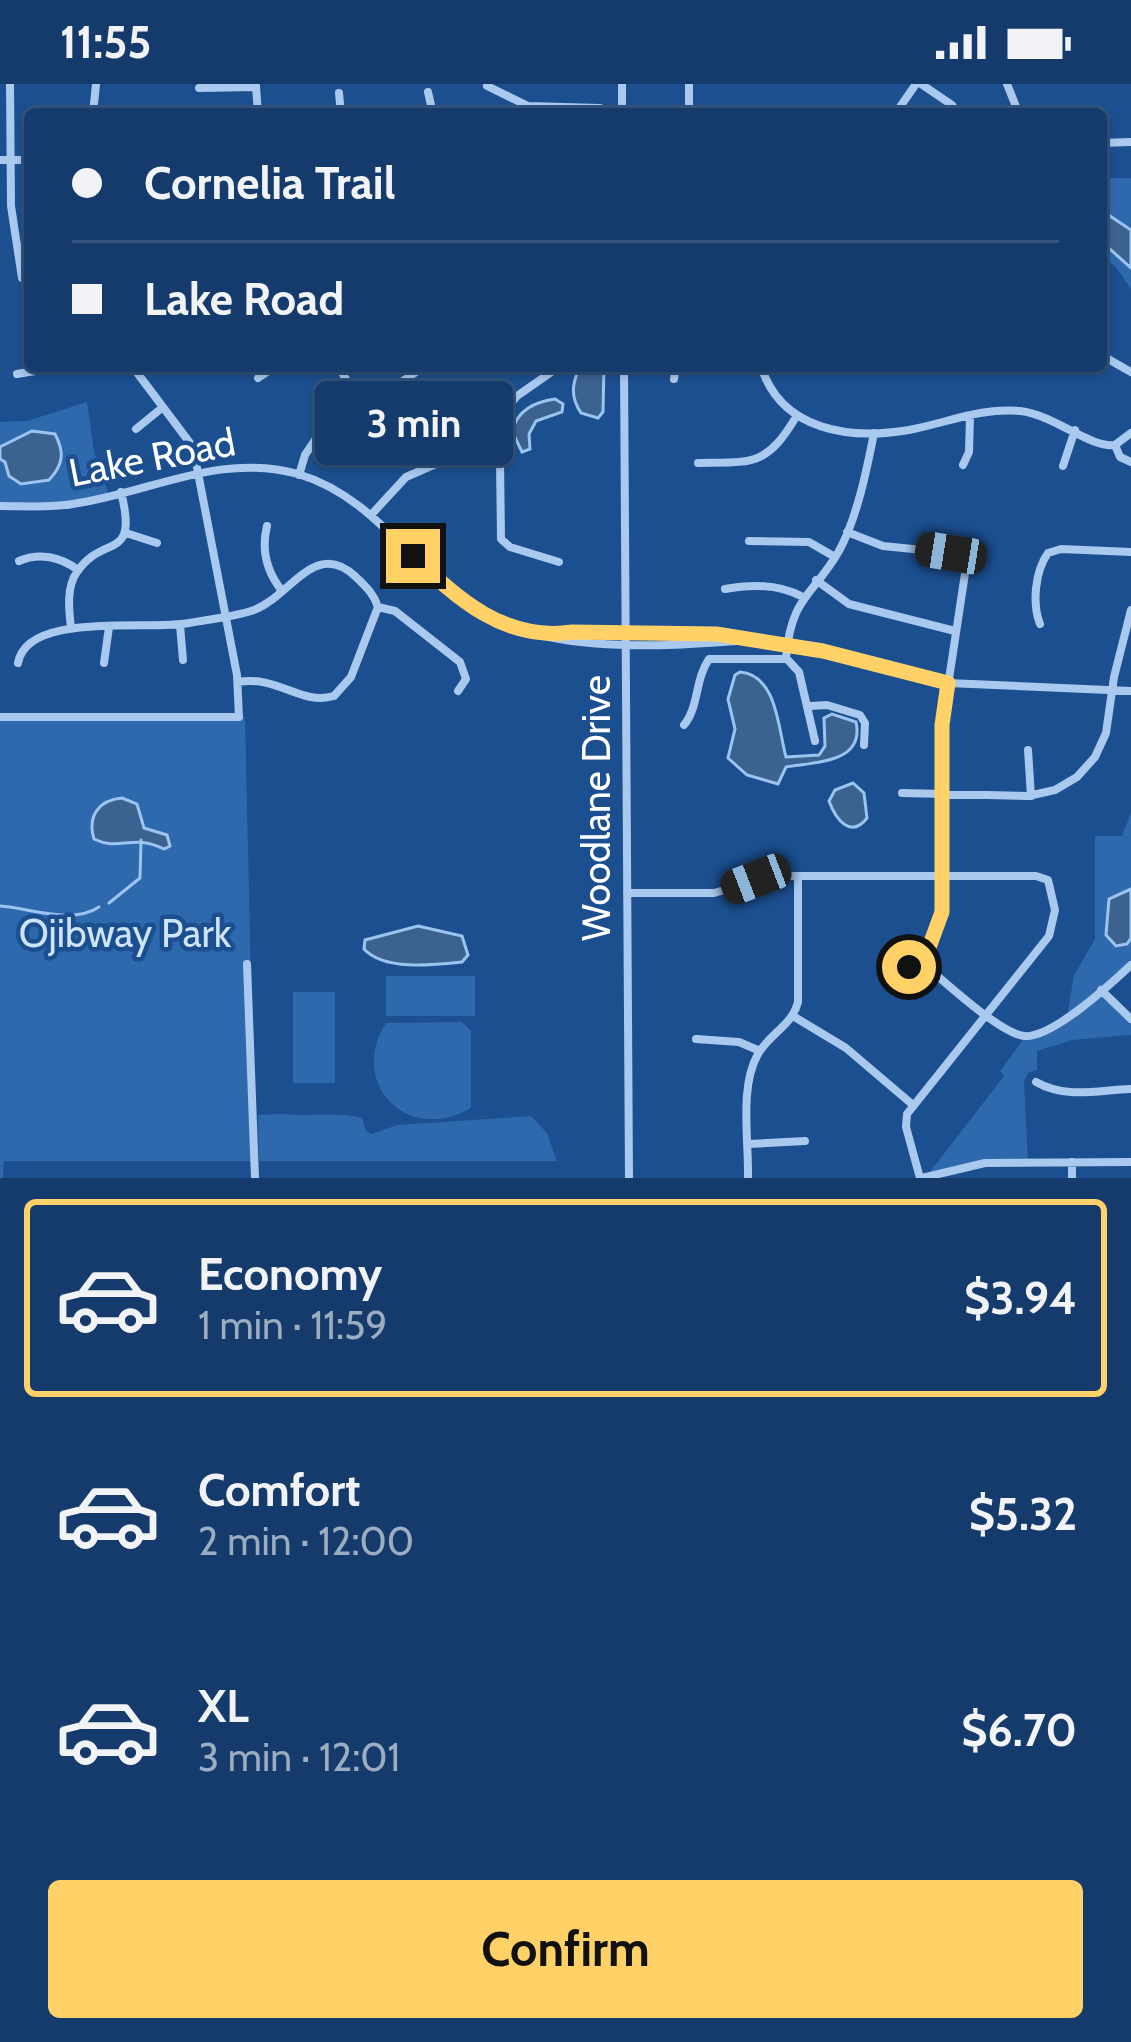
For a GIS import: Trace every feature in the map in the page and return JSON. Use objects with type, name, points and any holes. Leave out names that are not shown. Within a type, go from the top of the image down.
[{"type":"street","points":[[10,84],[5,160],[22,278]]},
{"type":"street","points":[[900,108],[919,84],[954,108]]},
{"type":"street","points":[[199,88],[256,86]]},
{"type":"street","points":[[488,86],[532,108]]},
{"type":"street","points":[[428,92],[432,108]]},
{"type":"street","points":[[339,93],[340,108]]},
{"type":"street","points":[[17,374],[29,372]]},
{"type":"street","points":[[0,717],[239,717],[238,682],[200,471],[188,438],[137,372]]},
{"type":"street","points":[[258,379],[268,372]]},
{"type":"street","points":[[342,372],[364,409]]},
{"type":"street","points":[[299,475],[309,447],[416,372]]},
{"type":"street","points":[[371,514],[406,477],[471,451],[517,396],[551,372]]},
{"type":"street","name":"Woodlane Drive","points":[[624,372],[628,1178]]},
{"type":"street","points":[[674,379],[675,372]]},
{"type":"street","points":[[764,372],[775,396],[796,417],[830,429],[903,431],[1003,410],[1052,418],[1101,446],[1115,445],[1131,433]]},
{"type":"street","points":[[136,429],[164,407]]},
{"type":"street","points":[[962,465],[969,452],[970,416]]},
{"type":"street","points":[[698,463],[762,459],[781,442],[796,417]]},
{"type":"street","points":[[1063,466],[1076,430]]},
{"type":"street","points":[[787,659],[803,597],[835,557],[847,532],[874,433]]},
{"type":"street","points":[[483,440],[500,460],[501,539],[510,548],[559,562]]},
{"type":"street","points":[[1115,445],[1120,457],[1131,462]]},
{"type":"street","name":"Lake Road","points":[[0,506],[75,504],[200,471],[246,466],[299,475],[331,488],[371,514],[460,601],[507,626],[550,636],[716,634],[788,644],[948,683],[1131,691]]},
{"type":"street","points":[[71,628],[70,589],[78,570],[114,547],[126,533],[121,492]]},
{"type":"street","points":[[267,526],[268,570],[282,591]]},
{"type":"street","points":[[847,532],[881,545],[960,556],[966,572],[942,725],[941,919],[924,961],[905,968],[885,963]]},
{"type":"street","points":[[126,533],[157,543]]},
{"type":"street","points":[[749,541],[809,542],[835,557]]},
{"type":"street","points":[[1040,624],[1035,609],[1041,566],[1048,553],[1060,549],[1131,551]]},
{"type":"street","points":[[19,561],[55,558],[78,570]]},
{"type":"street","points":[[18,663],[22,647],[33,639],[71,628],[180,625],[258,608],[316,566],[334,563],[345,567],[372,592],[378,607],[351,677],[334,696],[314,699],[264,680],[238,682]]},
{"type":"street","points":[[816,580],[849,604],[955,631]]},
{"type":"street","points":[[725,590],[780,588],[803,597]]},
{"type":"street","points":[[378,607],[395,611],[462,664],[466,679],[458,691]]},
{"type":"street","points":[[902,794],[1031,796],[1069,783],[1093,760],[1106,733],[1131,610]]},
{"type":"street","points":[[180,625],[183,660]]},
{"type":"street","points":[[104,663],[109,626]]},
{"type":"street","points":[[684,725],[692,716],[698,681],[708,660],[787,659],[798,669],[815,741]]},
{"type":"street","points":[[810,706],[827,705],[860,715],[866,724],[864,745]]},
{"type":"street","points":[[1028,751],[1031,796]]},
{"type":"street","points":[[748,1178],[749,1082],[760,1051],[793,1016],[798,999],[798,876]]},
{"type":"street","points":[[627,893],[710,893],[764,877],[1040,876],[1052,886],[1055,916],[1051,933],[913,1105],[905,1126],[921,1178],[985,1163],[1131,1162]]},
{"type":"street","points":[[924,961],[1015,1034],[1040,1035],[1131,964]]},
{"type":"street","points":[[248,964],[255,1178]]},
{"type":"street","points":[[1101,989],[1131,1019]]},
{"type":"street","points":[[793,1016],[846,1048],[913,1105]]},
{"type":"street","points":[[696,1039],[739,1042],[760,1051]]},
{"type":"street","points":[[1036,1082],[1052,1091],[1070,1093],[1131,1090]]},
{"type":"street","points":[[749,1144],[805,1142]]},
{"type":"street","points":[[1072,1162],[1072,1178]]},
{"type":"green space","points":[[1107,178],[1131,178],[1131,289],[1107,260]]},
{"type":"green space","points":[[87,402],[94,451],[109,496],[75,504],[0,506],[0,422],[27,421]]},
{"type":"green space","name":"Ojibway Park","points":[[0,717],[245,717],[255,1161],[4,1161],[0,1178]]},
{"type":"green space","points":[[1131,812],[1131,965],[1102,990],[1131,1019],[1131,1035],[1072,1040],[1037,1051],[1037,1070],[1024,1081],[1028,1163],[985,1163],[926,1177],[1004,1076],[1000,1071],[1026,1036],[1067,1017],[1074,975],[1095,939],[1095,836],[1122,836]]},
{"type":"green space","points":[[386,976],[475,976],[475,1016],[386,1016]]},
{"type":"green space","points":[[293,992],[335,992],[335,1083],[293,1083]]},
{"type":"green space","points":[[462,1022],[471,1031],[471,1108],[426,1119],[391,1102],[379,1086],[374,1067],[386,1023]]},
{"type":"green space","points":[[258,1115],[362,1118],[372,1134],[397,1125],[531,1116],[547,1133],[557,1161],[259,1161]]},
{"type":"shaded area","points":[[1107,214],[1131,230],[1131,268],[1107,246]]},
{"type":"shaded area","points":[[578,372],[604,372],[603,412],[598,418],[581,413],[574,384]]},
{"type":"shaded area","points":[[555,399],[563,404],[562,412],[536,421],[529,434],[530,449],[522,452],[512,431],[518,418],[534,405]]},
{"type":"shaded area","points":[[32,431],[55,434],[61,458],[49,480],[21,484],[9,476],[0,447]]},
{"type":"shaded area","points":[[740,672],[762,682],[769,693],[786,757],[819,755],[825,746],[824,718],[832,714],[856,722],[853,746],[835,758],[786,767],[778,784],[747,775],[728,758],[735,729],[728,699]]},
{"type":"shaded area","points":[[853,783],[864,793],[867,818],[850,827],[829,801],[835,790]]},
{"type":"shaded area","points":[[122,798],[137,804],[144,828],[167,835],[170,846],[94,839],[92,823],[97,811]]},
{"type":"shaded area","points":[[1131,889],[1131,938],[1116,946],[1106,935],[1109,899]]},
{"type":"shaded area","points":[[418,926],[462,936],[468,955],[462,962],[410,965],[384,961],[364,949],[365,940]]},
{"type":"waterway","points":[[109,903],[140,878],[141,840]]},
{"type":"waterway","points":[[0,906],[64,915],[99,907]]},
{"type":"route","points":[[413,556],[471,608],[528,632],[550,636],[572,632],[716,634],[823,651],[948,683],[942,725],[941,917],[924,961],[909,967]]}]
